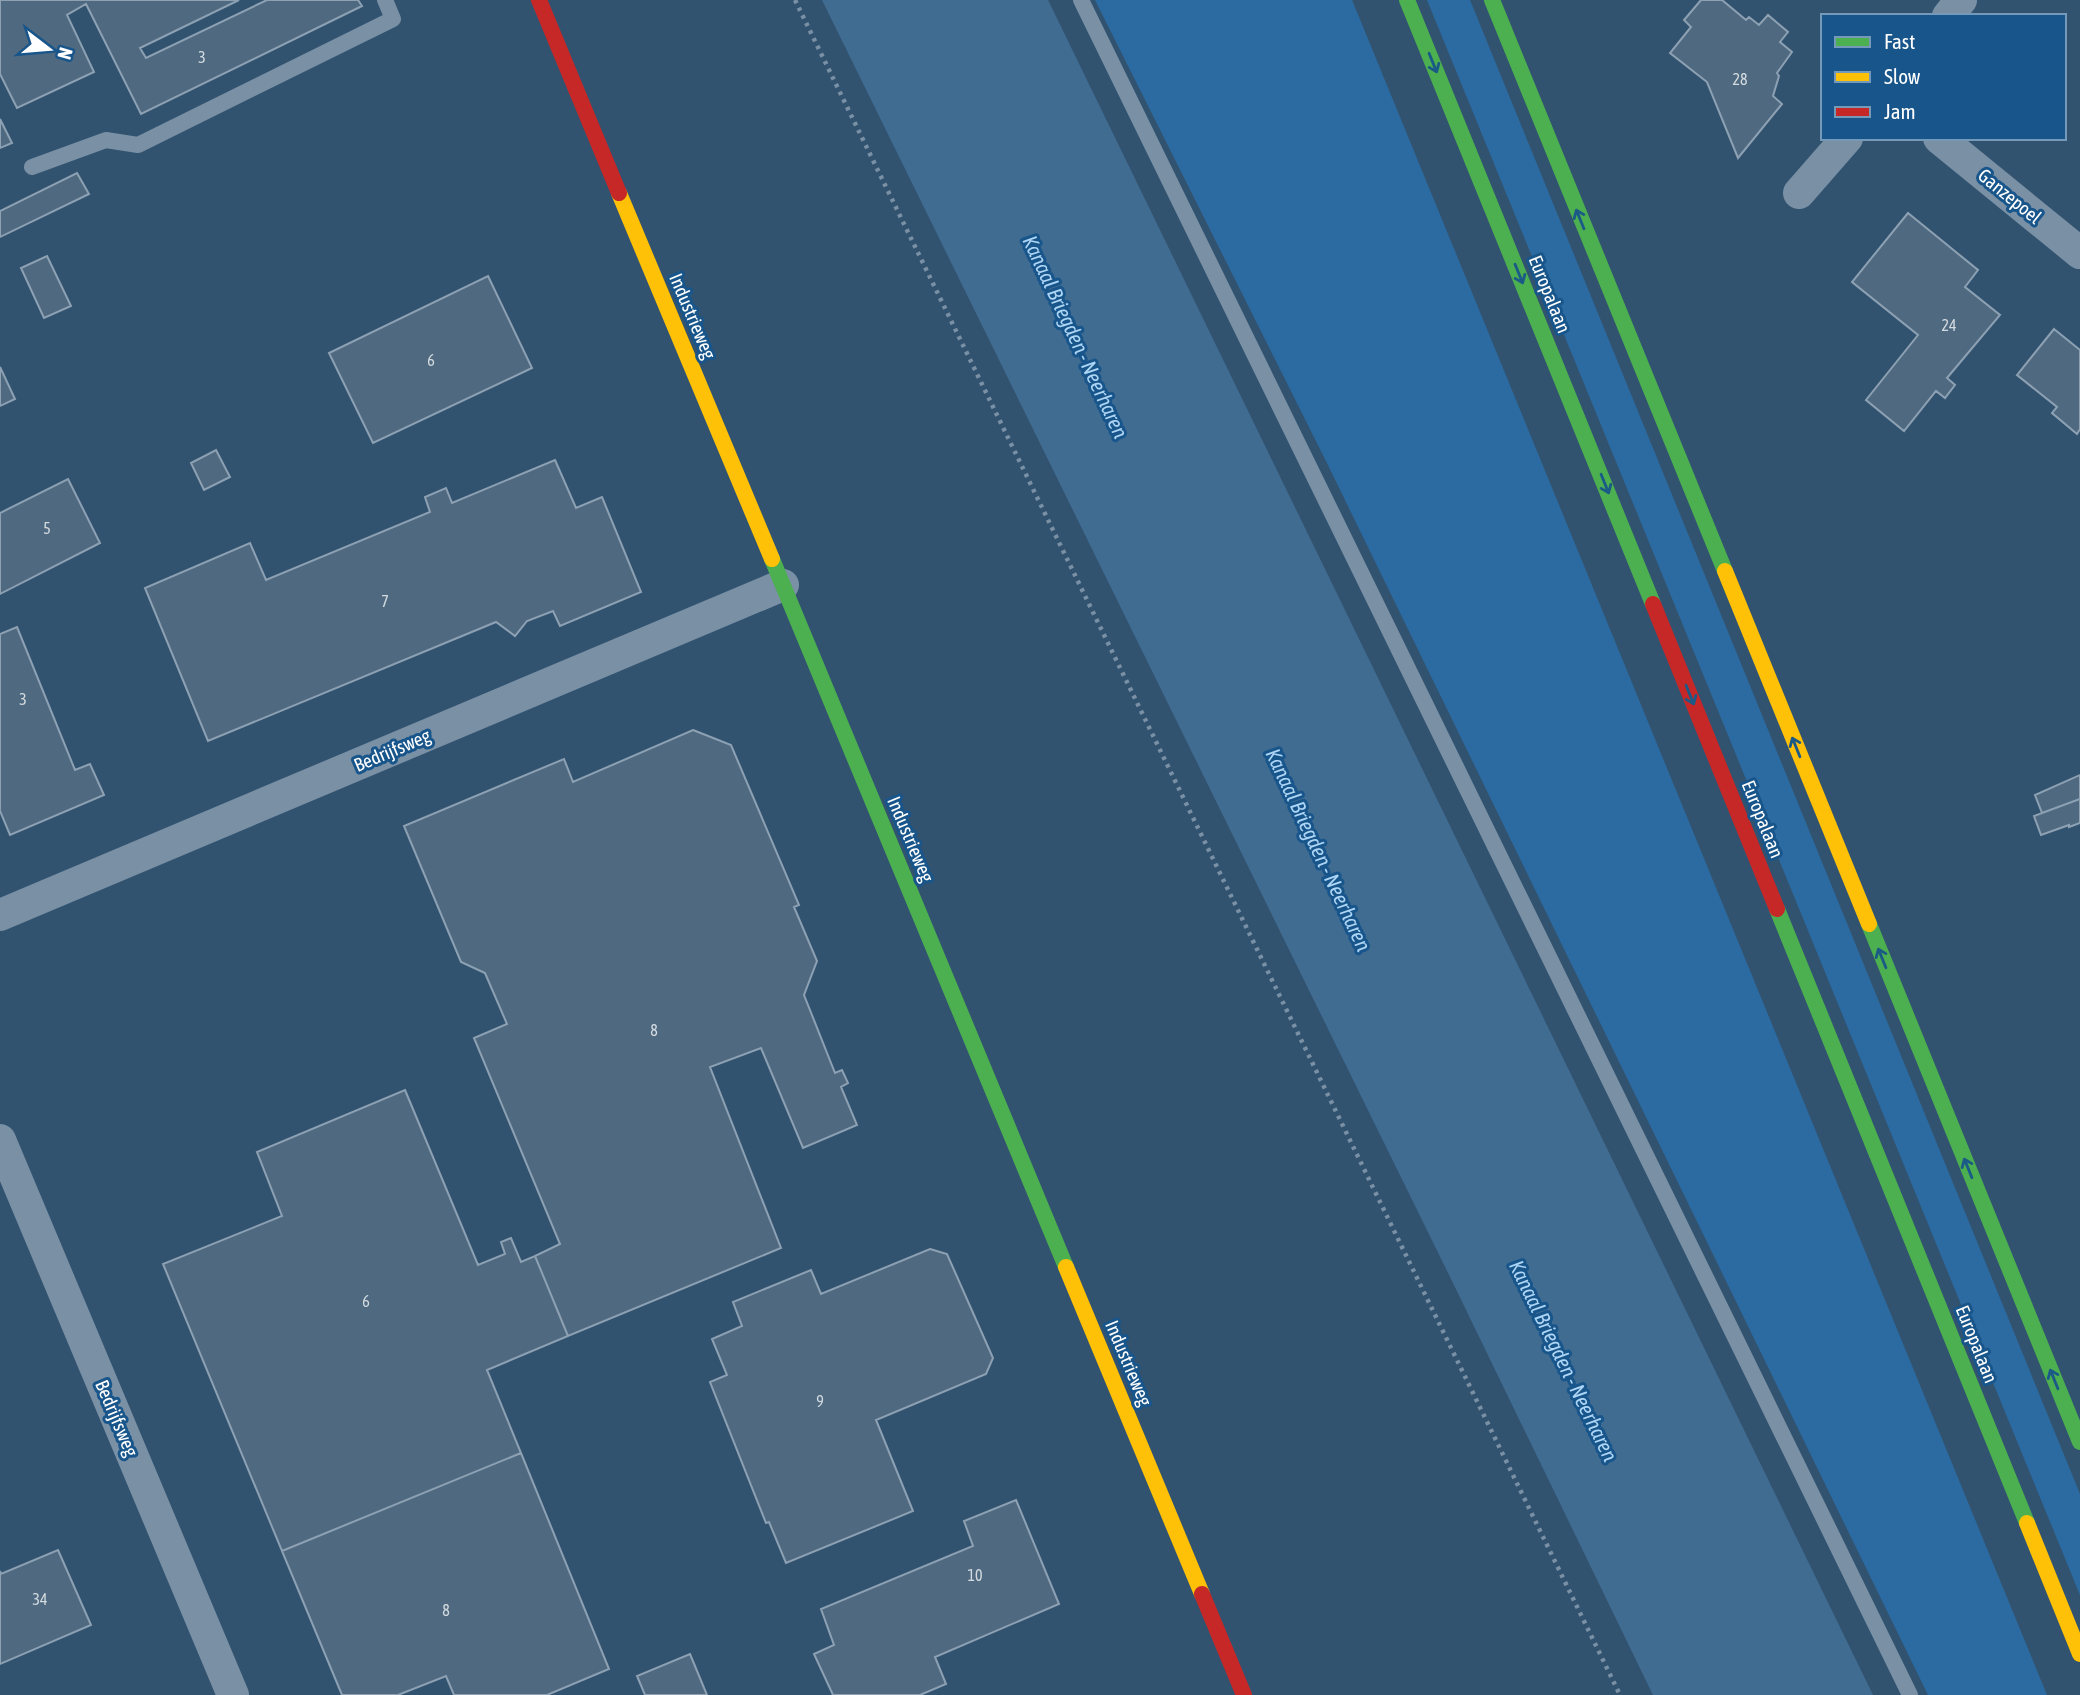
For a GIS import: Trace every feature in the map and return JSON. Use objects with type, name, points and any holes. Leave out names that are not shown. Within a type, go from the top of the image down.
[{"type":"main road","name":"Industrieweg","points":[[539,0],[1244,1695]]},
{"type":"main road","name":"Europalaan","points":[[1407,0],[2080,1654]]},
{"type":"main road","points":[[1492,0],[2080,1442]]},
{"type":"street","points":[[1950,14],[1961,0]]},
{"type":"street","points":[[1799,193],[1845,140]]},
{"type":"street","name":"Ganzepoel","points":[[1941,140],[2080,254]]},
{"type":"street","name":"Bedrijfsweg","points":[[0,915],[783,585]]},
{"type":"street","name":"Bedrijfsweg","points":[[0,1140],[233,1695]]},
{"type":"lane","points":[[32,167],[106,139],[138,145],[393,19],[385,0]]},
{"type":"lane","points":[[1081,0],[1910,1695]]},
{"type":"path","points":[[795,0],[1620,1695]]},
{"type":"shaded area","points":[[1095,0],[1352,0],[2047,1695],[1928,1695],[1325,459]]},
{"type":"shaded area","points":[[1427,0],[1470,0],[2080,1494],[2080,1595]]},
{"type":"water","name":"Kanaal Briegden - Neerharen","points":[[822,0],[1048,0],[1873,1695],[1653,1695]]},
{"type":"building","points":[[0,0],[239,0],[140,48],[146,58],[267,0],[358,0],[362,6],[141,114],[86,4],[67,15],[94,72],[17,108],[0,74]]},
{"type":"building","points":[[1701,0],[1722,0],[1746,20],[1749,17],[1759,25],[1768,15],[1788,32],[1780,42],[1792,52],[1777,73],[1779,76],[1773,96],[1782,104],[1738,158],[1707,82],[1670,53],[1691,27],[1684,20]]},
{"type":"building","points":[[0,119],[12,143],[0,148]]},
{"type":"building","points":[[77,173],[89,194],[0,237],[0,211]]},
{"type":"building","points":[[1908,213],[1978,270],[1965,287],[2000,315],[1947,378],[1955,385],[1945,398],[1936,391],[1904,431],[1866,400],[1918,335],[1852,282]]},
{"type":"building","points":[[47,256],[71,306],[44,318],[21,268]]},
{"type":"building","points":[[488,276],[532,368],[373,443],[329,353]]},
{"type":"building","points":[[2054,329],[2080,350],[2080,429],[2077,434],[2052,413],[2057,407],[2017,375]]},
{"type":"building","points":[[0,367],[15,399],[0,406]]},
{"type":"building","points":[[216,450],[230,477],[204,490],[191,463]]},
{"type":"building","points":[[555,460],[576,508],[602,497],[641,592],[560,626],[553,611],[527,621],[515,636],[496,622],[208,741],[145,588],[250,543],[266,580],[430,512],[425,497],[446,488],[452,503]]},
{"type":"building","points":[[68,479],[100,543],[0,594],[0,513]]},
{"type":"building","points":[[17,627],[75,770],[90,764],[104,795],[10,835],[0,811],[0,634]]},
{"type":"building","points":[[693,730],[731,745],[799,905],[794,907],[817,961],[804,995],[835,1073],[842,1070],[848,1083],[841,1087],[857,1125],[803,1148],[761,1048],[710,1067],[781,1248],[568,1336],[535,1256],[560,1244],[474,1038],[507,1024],[485,973],[461,962],[404,826],[564,759],[573,782]]},
{"type":"building","points":[[2080,775],[2080,799],[2042,813],[2035,795]]},
{"type":"building","points":[[2080,799],[2080,823],[2041,835],[2034,816]]},
{"type":"building","points":[[405,1090],[478,1265],[505,1254],[501,1242],[511,1238],[521,1262],[535,1256],[568,1336],[487,1370],[521,1453],[282,1551],[163,1264],[282,1216],[257,1152]]},
{"type":"building","points":[[930,1249],[947,1254],[993,1358],[986,1374],[876,1420],[913,1511],[786,1563],[769,1522],[766,1523],[710,1382],[727,1375],[712,1339],[742,1326],[733,1302],[811,1270],[821,1294]]},
{"type":"building","points":[[521,1453],[609,1669],[547,1695],[454,1695],[446,1676],[398,1695],[342,1695],[282,1551]]},
{"type":"building","points":[[1016,1500],[1059,1604],[935,1657],[946,1684],[920,1695],[833,1695],[814,1654],[834,1645],[821,1609],[973,1546],[964,1521]]},
{"type":"building","points":[[58,1550],[91,1625],[0,1664],[0,1571],[1,1574]]},
{"type":"building","points":[[690,1654],[707,1695],[645,1695],[637,1676]]},
{"type":"traffic: fast","points":[[1407,0],[1653,604]]},
{"type":"traffic: fast","points":[[1492,0],[1725,571]]},
{"type":"traffic: fast","points":[[772,559],[1066,1267]]},
{"type":"traffic: fast","points":[[1777,909],[2027,1523]]},
{"type":"traffic: fast","points":[[1869,924],[2080,1442]]},
{"type":"traffic: slow","points":[[619,193],[772,559]]},
{"type":"traffic: slow","points":[[1725,571],[1869,924]]},
{"type":"traffic: slow","points":[[1066,1267],[1202,1594]]},
{"type":"traffic: slow","points":[[2027,1523],[2080,1654]]},
{"type":"traffic: jam","points":[[539,0],[619,193]]},
{"type":"traffic: jam","points":[[1653,604],[1777,909]]},
{"type":"traffic: jam","points":[[1202,1594],[1244,1695]]}]
